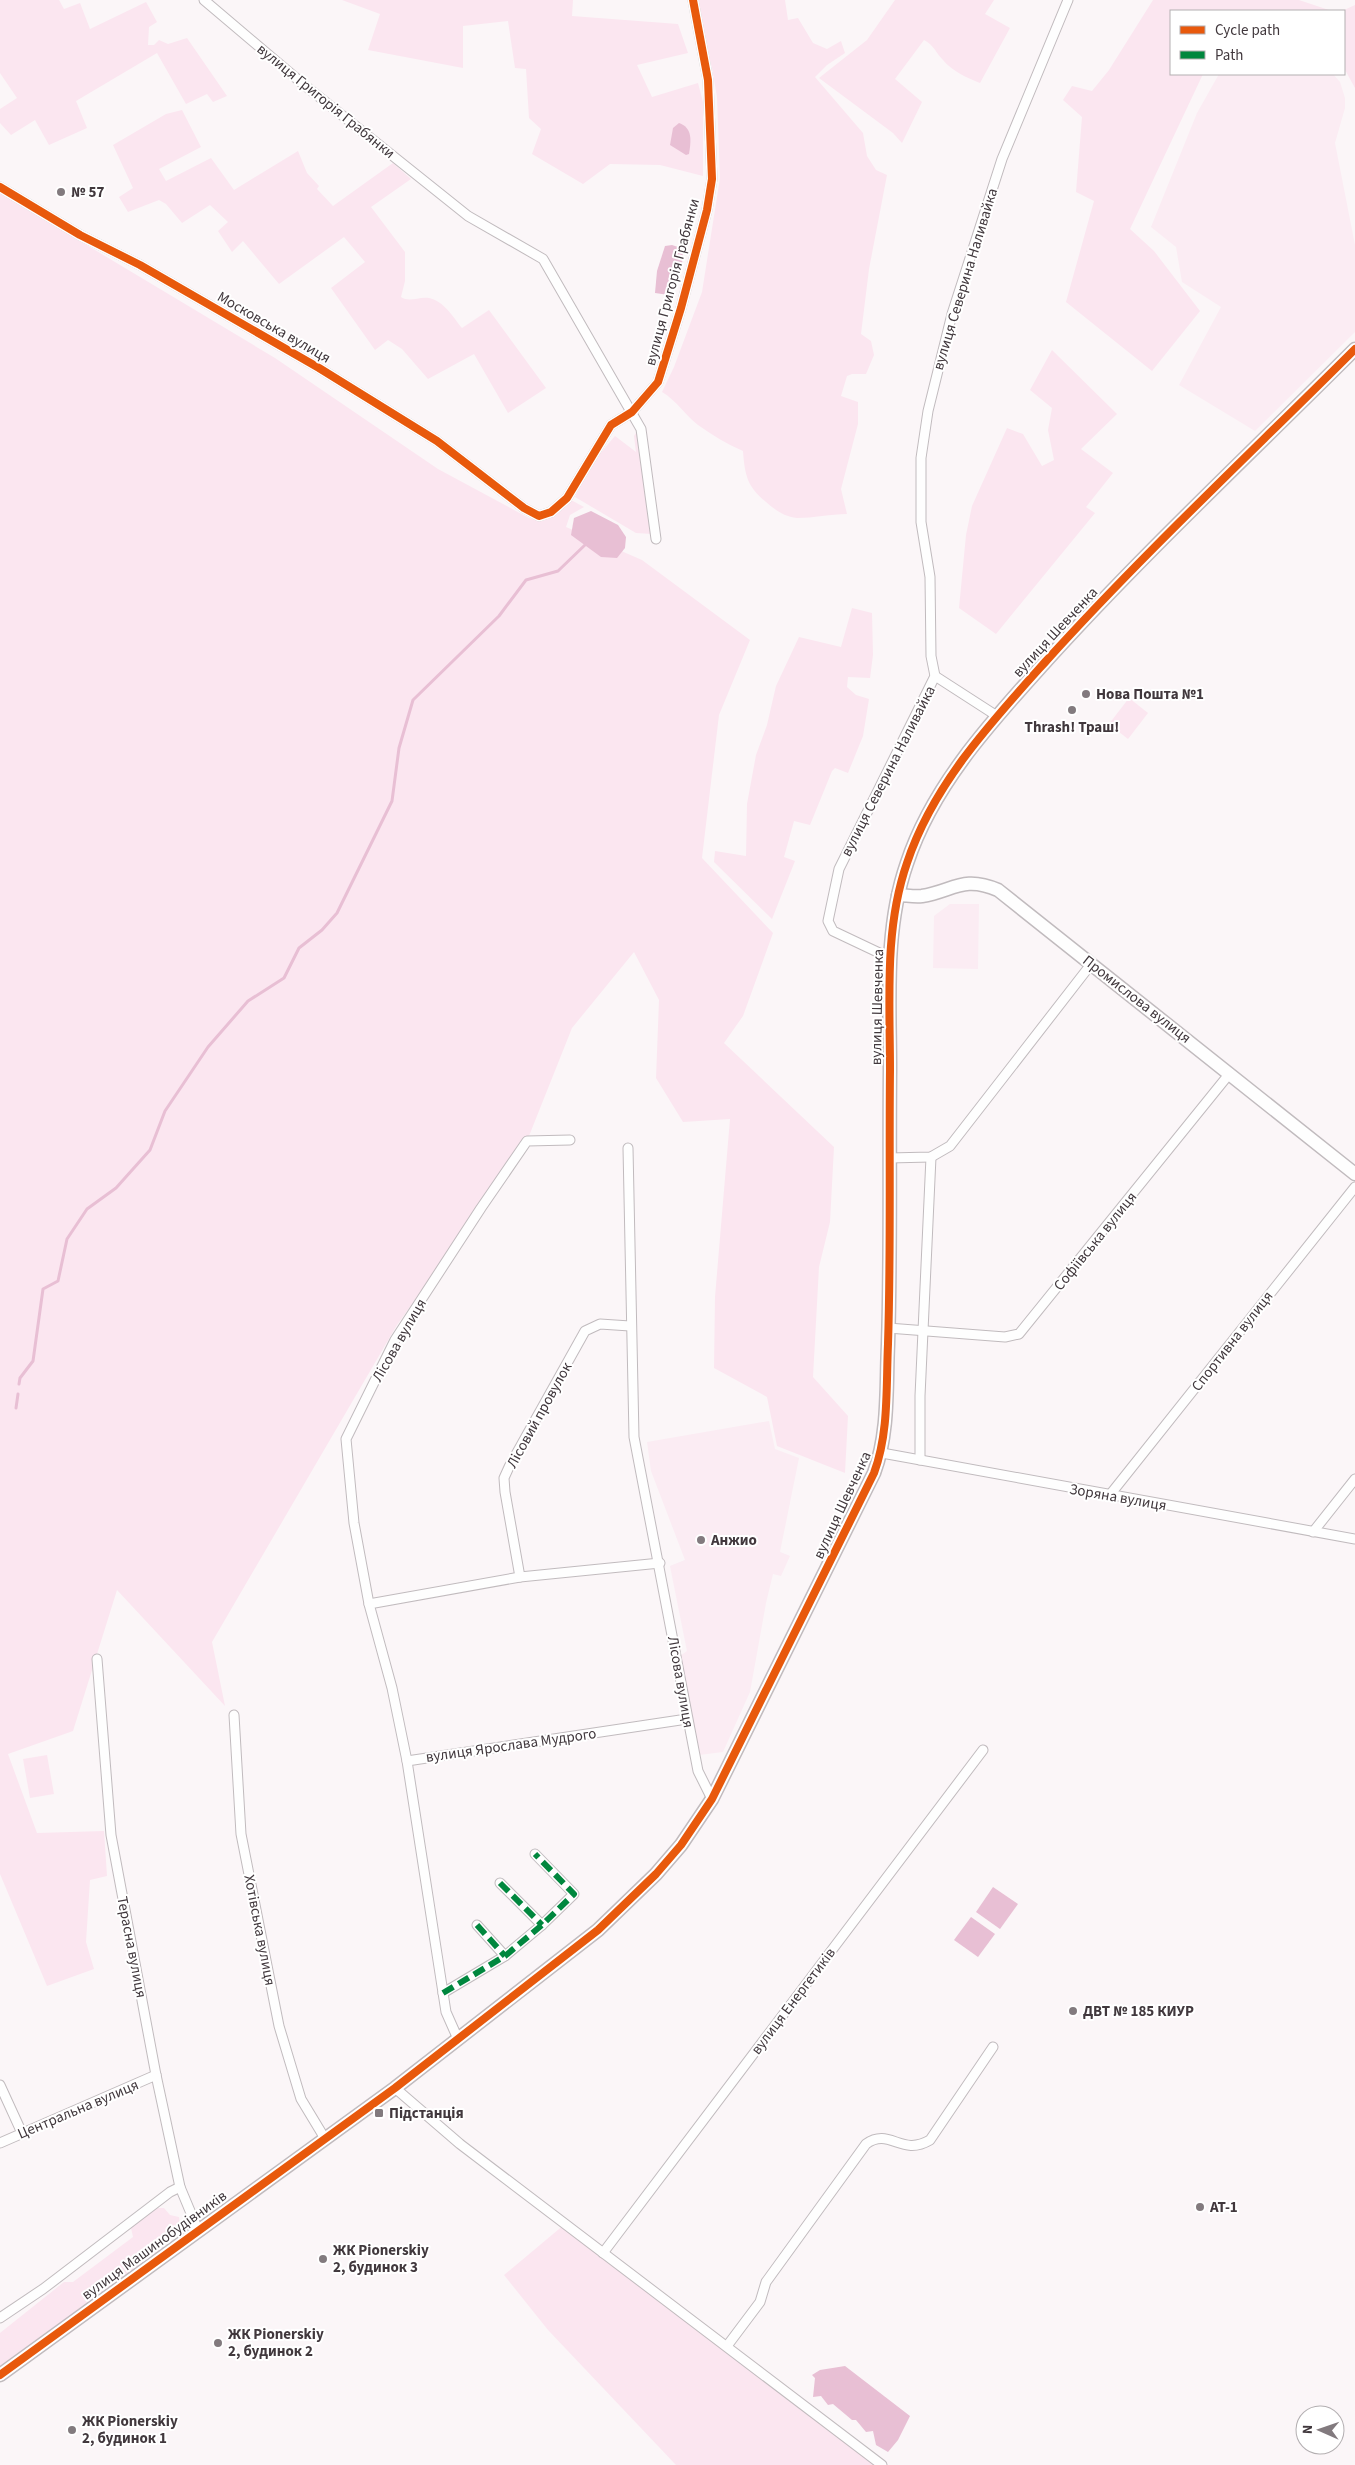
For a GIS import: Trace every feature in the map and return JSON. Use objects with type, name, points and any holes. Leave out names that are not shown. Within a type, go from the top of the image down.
[{"type":"street","name":"вулиця Григорія Грабянки","points":[[204,0],[303,84],[468,216],[543,258],[632,412],[658,382],[708,210],[712,159],[708,80],[693,0]]},
{"type":"street","name":"вулиця Северина Наливайка","points":[[890,958],[833,931],[828,921],[839,869],[935,676],[931,656],[930,577],[921,522],[921,458],[928,411],[952,314],[1002,159],[1068,0]]},
{"type":"street","name":"Московська вулиця","points":[[0,187],[80,235],[140,265],[319,368],[437,442],[524,508],[539,516],[551,512],[567,498],[611,425],[632,412]]},
{"type":"street","name":"вулиця Шевченка","points":[[458,2039],[548,1970],[620,1910],[681,1845],[712,1799],[800,1626],[882,1454],[888,1328],[890,958],[898,895],[907,862],[933,805],[947,782],[996,716],[1087,615],[1355,349]]},
{"type":"street","points":[[632,412],[641,429],[656,539]]},
{"type":"street","points":[[935,676],[996,716]]},
{"type":"street","name":"Промислова вулиця","points":[[898,895],[920,896],[959,884],[975,883],[998,890],[1355,1174]]},
{"type":"street","points":[[889,1158],[931,1157],[950,1146],[1092,963]]},
{"type":"street","name":"Софіївська вулиця","points":[[924,1331],[1005,1337],[1019,1334],[1230,1073]]},
{"type":"street","name":"Лісова вулиця","points":[[407,1761],[392,1688],[369,1604],[354,1523],[346,1439],[395,1340],[527,1141],[570,1140]]},
{"type":"street","name":"Лісова вулиця","points":[[628,1148],[630,1326],[634,1437],[660,1563],[687,1719],[698,1770],[712,1799]]},
{"type":"street","points":[[920,1460],[919,1404],[931,1157]]},
{"type":"street","name":"Спортивна вулиця","points":[[1109,1496],[1355,1187]]},
{"type":"street","name":"Лісовий провулок","points":[[520,1577],[504,1478],[585,1331],[600,1324],[630,1326]]},
{"type":"street","points":[[888,1328],[924,1331]]},
{"type":"street","name":"Зоряна вулиця","points":[[882,1454],[1355,1539]]},
{"type":"street","points":[[1313,1532],[1355,1479]]},
{"type":"street","points":[[369,1604],[520,1577],[660,1563]]},
{"type":"street","name":"Терасна вулиця","points":[[97,1659],[110,1835],[156,2075],[180,2188],[198,2230]]},
{"type":"street","name":"Хотівська вулиця","points":[[234,1714],[241,1834],[279,2026],[301,2099],[324,2137]]},
{"type":"street","name":"вулиця Ярослава Мудрого","points":[[458,2039],[446,2012],[407,1761],[687,1719]]},
{"type":"street","name":"вулиця Енергетиків","points":[[603,2253],[983,1750]]},
{"type":"street","points":[[443,1993],[505,1956],[542,1925],[574,1894],[535,1854]]},
{"type":"street","points":[[500,1883],[542,1925]]},
{"type":"street","points":[[477,1925],[505,1956]]},
{"type":"street","name":"вулиця Машинобудівників","points":[[0,2376],[324,2137],[394,2088],[458,2039]]},
{"type":"street","points":[[727,2346],[760,2302],[766,2282],[866,2144],[874,2138],[883,2137],[914,2147],[930,2140],[993,2047]]},
{"type":"street","name":"Центральна вулиця","points":[[0,2143],[156,2075]]},
{"type":"street","points":[[0,2085],[22,2133]]},
{"type":"street","points":[[394,2088],[460,2144],[882,2465]]},
{"type":"street","points":[[0,2318],[43,2289],[170,2192],[180,2188]]},
{"type":"shaded area","points":[[0,0],[59,0],[64,9],[80,3],[90,29],[146,2],[157,22],[149,27],[148,45],[154,45],[159,40],[168,44],[187,38],[227,96],[213,102],[207,94],[186,104],[157,53],[76,101],[87,128],[49,145],[35,120],[11,135],[0,123],[0,109],[17,98],[0,73]]},
{"type":"shaded area","points":[[342,0],[573,0],[572,16],[678,24],[688,53],[637,65],[652,97],[698,83],[703,102],[703,176],[660,165],[610,164],[583,184],[532,154],[541,129],[529,118],[526,69],[515,68],[508,21],[463,26],[463,68],[368,50],[380,14]]},
{"type":"shaded area","points":[[694,0],[785,0],[788,20],[798,18],[813,43],[827,49],[841,41],[845,53],[827,65],[815,77],[863,133],[867,156],[876,170],[887,175],[869,269],[861,334],[871,341],[874,355],[866,374],[847,376],[841,396],[858,402],[858,424],[841,489],[847,514],[797,518],[787,516],[778,511],[764,501],[753,489],[747,477],[743,451],[698,425],[672,399],[662,392],[674,367],[702,292],[720,178],[717,97],[712,68]]},
{"type":"shaded area","points":[[895,0],[994,0],[985,14],[1010,28],[980,83],[951,68],[930,44],[924,40],[895,79],[922,102],[902,143],[893,133],[819,78],[867,40]]},
{"type":"shaded area","points":[[1153,0],[1299,0],[1329,10],[1170,10],[1170,75],[1203,75],[1130,229],[1154,251],[1200,311],[1152,371],[1066,302],[1094,201],[1076,192],[1082,117],[1063,100],[1072,86],[1092,91],[1109,70]]},
{"type":"shaded area","points":[[1355,5],[1355,88],[1345,70],[1344,10]]},
{"type":"shaded area","points":[[1218,75],[1334,75],[1340,82],[1345,98],[1345,108],[1335,143],[1355,245],[1355,332],[1255,431],[1179,385],[1221,307],[1182,282],[1176,247],[1151,227],[1197,113]]},
{"type":"shaded area","points":[[182,110],[201,147],[159,169],[166,181],[211,158],[234,190],[298,151],[307,173],[319,186],[317,189],[333,206],[393,163],[411,179],[371,207],[405,252],[405,281],[401,297],[404,299],[429,298],[439,302],[462,328],[489,310],[546,388],[508,413],[474,354],[428,379],[402,349],[388,340],[375,350],[331,288],[365,262],[344,237],[279,284],[243,241],[232,252],[218,231],[228,222],[210,205],[182,223],[166,204],[159,200],[128,212],[119,197],[133,188],[113,145],[166,114]]},
{"type":"shaded area","points":[[679,123],[687,128],[690,136],[689,154],[686,155],[670,145],[673,128]]},
{"type":"shaded area","points":[[0,193],[275,358],[438,469],[529,518],[543,521],[554,515],[571,500],[584,507],[570,515],[566,527],[642,560],[750,640],[719,715],[702,858],[773,933],[743,1016],[724,1043],[834,1147],[830,1222],[819,1267],[813,1377],[848,1416],[845,1473],[777,1446],[767,1397],[714,1368],[715,1297],[730,1119],[683,1122],[656,1078],[659,1000],[634,952],[572,1028],[527,1141],[397,1325],[212,1642],[225,1706],[117,1590],[73,1731],[8,1754],[37,1833],[104,1831],[107,1876],[90,1880],[86,1942],[94,1969],[47,1986],[0,1874]]},
{"type":"shaded area","points":[[672,245],[681,248],[683,252],[682,265],[669,295],[655,293],[657,271],[665,246]]},
{"type":"shaded area","points":[[1052,350],[1117,414],[1081,449],[1113,473],[1086,507],[1095,513],[996,634],[959,608],[966,535],[972,506],[1007,428],[1023,434],[1042,466],[1054,460],[1048,430],[1052,408],[1030,390]]},
{"type":"shaded area","points":[[638,430],[652,534],[636,533],[575,497],[591,464],[615,436],[636,452],[634,436]]},
{"type":"shaded area","points":[[591,511],[618,525],[626,537],[625,548],[617,558],[601,557],[571,535],[574,518]]},
{"type":"shaded area","points":[[852,608],[872,613],[873,655],[870,678],[848,677],[847,687],[856,695],[869,699],[863,736],[848,773],[835,768],[832,771],[810,825],[794,821],[784,857],[795,861],[772,919],[714,862],[715,851],[746,856],[747,804],[756,755],[767,725],[776,686],[799,637],[841,647]]},
{"type":"shaded area","points":[[1129,698],[1148,713],[1128,739],[1109,724]]},
{"type":"shaded area","points":[[950,904],[979,904],[978,969],[933,968],[934,916]]},
{"type":"shaded area","points":[[769,1421],[775,1449],[799,1458],[780,1552],[790,1556],[781,1576],[773,1574],[750,1692],[723,1752],[699,1755],[680,1656],[687,1651],[670,1566],[685,1560],[651,1471],[647,1442]]},
{"type":"shaded area","points":[[47,1755],[54,1794],[30,1798],[23,1759]]},
{"type":"shaded area","points":[[993,1887],[1018,1904],[1000,1929],[976,1912]]},
{"type":"shaded area","points":[[971,1917],[995,1934],[978,1957],[954,1940]]},
{"type":"shaded area","points":[[155,2208],[164,2208],[170,2215],[179,2217],[180,2225],[159,2253],[0,2369],[0,2333],[64,2282],[73,2282],[133,2237],[131,2228]]},
{"type":"shaded area","points":[[565,2224],[875,2465],[676,2465],[548,2330],[504,2275]]},
{"type":"shaded area","points":[[845,2366],[910,2416],[898,2440],[888,2452],[876,2445],[873,2431],[866,2432],[856,2420],[852,2420],[833,2404],[828,2405],[821,2396],[813,2397],[815,2378],[812,2375],[820,2370]]},
{"type":"waterway","points":[[19,1384],[20,1378],[33,1361],[43,1289],[58,1281],[67,1239],[87,1209],[116,1188],[150,1150],[165,1111],[208,1047],[248,1001],[284,978],[299,948],[322,930],[337,913],[392,801],[399,748],[413,700],[499,616],[526,580],[558,571],[586,544]]},
{"type":"waterway","points":[[16,1408],[18,1394]]},
{"type":"marked path","points":[[443,1993],[505,1956],[542,1925],[574,1894],[535,1854]]},
{"type":"marked path","points":[[500,1883],[542,1925]]},
{"type":"marked path","points":[[477,1925],[505,1956]]},
{"type":"cycle path","points":[[0,187],[80,235],[140,265],[319,368],[437,441],[524,508],[539,516],[551,512],[567,498],[611,425],[632,412],[658,382],[681,308],[707,210],[712,179],[708,80],[693,0]]},
{"type":"cycle path","points":[[0,2375],[395,2088],[598,1930],[656,1874],[681,1845],[712,1799],[874,1473],[879,1458],[886,1410],[889,1310],[890,965],[895,913],[900,888],[918,834],[932,806],[966,754],[1027,683],[1160,541],[1355,349]]},
{"type":"place","name":"№ 57","points":[[61,192]]},
{"type":"place","name":"Нова Пошта №1","points":[[1086,694]]},
{"type":"place","name":"Thrash! Траш!","points":[[1072,710]]},
{"type":"place","name":"Анжио","points":[[701,1540]]},
{"type":"place","name":"ДВТ № 185 КИУР","points":[[1073,2011]]},
{"type":"place","name":"Підстанція","points":[[379,2113]]},
{"type":"place","name":"АТ-1","points":[[1200,2207]]},
{"type":"place","name":"ЖК Pionerskiy 2, будинок 3","points":[[323,2259]]},
{"type":"place","name":"ЖК Pionerskiy 2, будинок 2","points":[[218,2343]]},
{"type":"place","name":"ЖК Pionerskiy 2, будинок 1","points":[[72,2430]]}]
